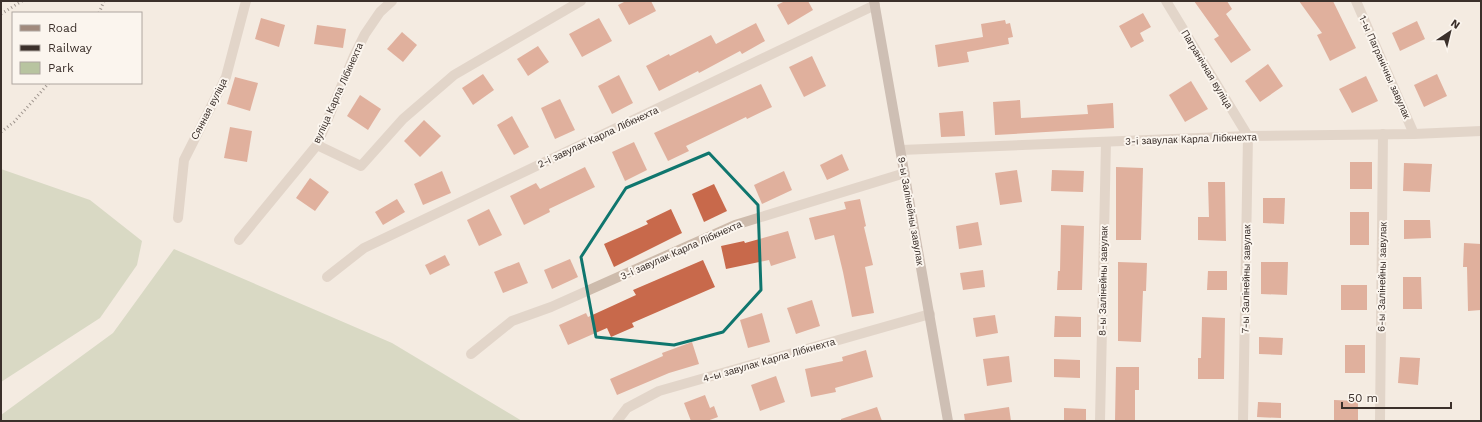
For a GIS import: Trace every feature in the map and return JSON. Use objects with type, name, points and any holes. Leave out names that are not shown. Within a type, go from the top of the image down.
[{"type":"street","name":"Сянная вуліца","points":[[178,218],[184,160],[226,77],[246,1]]},
{"type":"street","name":"вуліца Карла Лібкнехта","points":[[239,240],[317,144],[354,56],[365,34],[380,12],[392,1]]},
{"type":"street","points":[[317,144],[361,166],[403,119],[454,75],[581,1]]},
{"type":"street","name":"Пагранічная вуліца","points":[[1166,1],[1248,136]]},
{"type":"street","name":"1-ы Пагранічны завулак","points":[[1356,1],[1414,134]]},
{"type":"street","name":"9-ы Залінейны завулак","points":[[875,3],[948,421]]},
{"type":"street","name":"2-і завулак Карла Лібкнехта","points":[[327,277],[364,248],[875,3]]},
{"type":"street","name":"3-і завулак Карла Лібкнехта","points":[[901,150],[1248,136],[1414,134],[1481,131]]},
{"type":"street","name":"6-ы Залінейны завулак","points":[[1380,421],[1383,134]]},
{"type":"street","name":"7-ы Залінейны завулак","points":[[1243,421],[1248,136]]},
{"type":"street","name":"8-ы Залінейны завулак","points":[[1100,421],[1106,142]]},
{"type":"street","name":"3-і завулак Карла Лібкнехта","points":[[471,354],[512,321],[551,308],[734,225],[905,173]]},
{"type":"street","name":"4-ы завулак Карла Лібкнехта","points":[[617,421],[626,408],[659,391],[930,314]]},
{"type":"highlighted area","points":[[709,153],[758,205],[761,290],[723,332],[674,345],[596,337],[581,257],[626,188]]},
{"type":"green space","points":[[1,169],[90,200],[142,241],[137,265],[100,318],[1,382]]},
{"type":"green space","points":[[174,249],[392,343],[522,421],[1,421],[1,415],[113,333]]},
{"type":"building","points":[[626,1],[651,1],[656,11],[629,25],[618,5]]},
{"type":"building","points":[[785,1],[808,1],[813,10],[788,25],[777,5]]},
{"type":"building","points":[[1194,1],[1227,1],[1232,9],[1226,14],[1251,50],[1231,63],[1214,39],[1219,36]]},
{"type":"building","points":[[1299,1],[1333,1],[1356,48],[1330,61],[1317,35],[1322,33]]},
{"type":"building","points":[[1143,13],[1151,27],[1140,33],[1144,41],[1131,48],[1119,26]]},
{"type":"building","points":[[261,18],[285,25],[279,47],[255,39]]},
{"type":"building","points":[[599,18],[612,41],[582,57],[569,34]]},
{"type":"building","points":[[1005,20],[1006,24],[1010,23],[1013,37],[1008,38],[1009,44],[967,52],[969,62],[938,67],[935,45],[983,37],[981,24]]},
{"type":"building","points":[[1417,21],[1425,39],[1400,51],[1392,33]]},
{"type":"building","points":[[756,23],[765,41],[742,54],[740,51],[699,73],[698,71],[659,91],[646,66],[669,54],[670,56],[711,35],[716,44]]},
{"type":"building","points":[[317,25],[346,29],[343,48],[314,44]]},
{"type":"building","points":[[402,32],[417,45],[403,62],[387,49]]},
{"type":"building","points":[[538,46],[549,62],[528,76],[517,59]]},
{"type":"building","points":[[812,56],[826,86],[804,97],[789,67]]},
{"type":"building","points":[[1268,64],[1283,86],[1260,102],[1245,81]]},
{"type":"building","points":[[483,74],[494,90],[473,105],[462,88]]},
{"type":"building","points":[[1437,74],[1447,96],[1424,107],[1414,85]]},
{"type":"building","points":[[619,75],[633,103],[612,114],[598,86]]},
{"type":"building","points":[[1366,76],[1378,101],[1352,113],[1339,89]]},
{"type":"building","points":[[235,77],[258,83],[250,111],[227,104]]},
{"type":"building","points":[[1191,81],[1208,109],[1185,122],[1169,95]]},
{"type":"building","points":[[761,84],[772,107],[747,119],[746,117],[686,146],[689,151],[668,161],[654,133]]},
{"type":"building","points":[[360,95],[381,109],[368,130],[347,116]]},
{"type":"building","points":[[560,99],[575,130],[555,139],[541,108]]},
{"type":"building","points":[[1020,100],[1021,118],[1088,114],[1087,105],[1113,103],[1114,128],[995,135],[993,102]]},
{"type":"building","points":[[963,111],[965,136],[941,137],[939,113]]},
{"type":"building","points":[[512,116],[529,147],[514,155],[497,125]]},
{"type":"building","points":[[424,120],[441,136],[420,157],[404,141]]},
{"type":"building","points":[[230,127],[252,131],[247,162],[224,158]]},
{"type":"building","points":[[634,142],[647,170],[625,181],[612,152]]},
{"type":"building","points":[[842,154],[849,170],[827,180],[820,165]]},
{"type":"building","points":[[1350,162],[1372,162],[1372,189],[1350,189]]},
{"type":"building","points":[[1404,163],[1432,164],[1430,192],[1403,191]]},
{"type":"building","points":[[585,167],[595,187],[549,209],[550,212],[524,225],[510,196],[536,183],[540,189]]},
{"type":"building","points":[[1116,167],[1143,168],[1141,240],[1116,240]]},
{"type":"building","points":[[1017,170],[1022,202],[1000,205],[995,173]]},
{"type":"building","points":[[1052,170],[1084,171],[1083,192],[1051,191]]},
{"type":"building","points":[[442,171],[451,193],[423,205],[414,184]]},
{"type":"building","points":[[784,171],[792,190],[762,204],[754,185]]},
{"type":"building","points":[[310,178],[329,192],[315,211],[296,198]]},
{"type":"building","points":[[1208,182],[1225,182],[1226,241],[1198,240],[1198,217],[1209,217]]},
{"type":"building","points":[[714,184],[727,211],[704,222],[692,194]]},
{"type":"building","points":[[1263,198],[1285,198],[1284,224],[1263,223]]},
{"type":"building","points":[[397,199],[405,212],[383,225],[375,212]]},
{"type":"building","points":[[860,199],[866,226],[864,227],[873,265],[865,267],[874,313],[852,317],[834,235],[815,240],[809,218],[846,209],[844,202]]},
{"type":"building","points":[[489,209],[502,235],[479,246],[467,220]]},
{"type":"building","points":[[671,209],[682,233],[614,267],[604,244],[648,224],[646,221]]},
{"type":"building","points":[[1350,212],[1369,212],[1369,245],[1350,245]]},
{"type":"building","points":[[1404,220],[1430,220],[1431,238],[1404,239]]},
{"type":"building","points":[[978,222],[982,245],[959,249],[956,226]]},
{"type":"building","points":[[1061,225],[1084,226],[1082,290],[1057,290],[1058,271],[1060,271]]},
{"type":"building","points":[[788,231],[796,258],[771,266],[769,260],[726,269],[721,246],[744,241],[745,243]]},
{"type":"building","points":[[1464,243],[1481,244],[1481,310],[1468,311],[1467,267],[1463,267]]},
{"type":"building","points":[[445,255],[450,265],[430,275],[425,265]]},
{"type":"building","points":[[570,259],[578,277],[552,289],[544,270]]},
{"type":"building","points":[[703,260],[715,287],[632,323],[634,327],[611,337],[607,328],[568,345],[559,325],[586,313],[588,317],[636,295],[633,290]]},
{"type":"building","points":[[519,262],[528,283],[503,293],[494,272]]},
{"type":"building","points":[[1118,262],[1147,263],[1146,291],[1143,291],[1141,342],[1118,341]]},
{"type":"building","points":[[1261,262],[1288,262],[1287,295],[1261,294]]},
{"type":"building","points":[[983,270],[985,287],[963,290],[960,273]]},
{"type":"building","points":[[1208,271],[1227,271],[1227,290],[1207,290]]},
{"type":"building","points":[[1403,277],[1421,277],[1422,309],[1403,309]]},
{"type":"building","points":[[1341,285],[1367,285],[1367,310],[1341,310]]},
{"type":"building","points":[[812,300],[820,326],[796,334],[787,308]]},
{"type":"building","points":[[762,313],[770,342],[748,348],[740,320]]},
{"type":"building","points":[[995,315],[998,333],[976,337],[973,318]]},
{"type":"building","points":[[1055,316],[1081,317],[1081,337],[1054,337]]},
{"type":"building","points":[[1202,317],[1225,318],[1224,379],[1198,379],[1198,358],[1201,358]]},
{"type":"building","points":[[1259,337],[1283,338],[1282,355],[1259,354]]},
{"type":"building","points":[[692,342],[699,364],[669,373],[617,395],[610,379],[663,356],[662,353]]},
{"type":"building","points":[[1345,345],[1365,345],[1365,373],[1345,373]]},
{"type":"building","points":[[866,350],[873,377],[835,388],[836,392],[811,397],[805,369],[843,361],[842,357]]},
{"type":"building","points":[[1009,356],[1012,382],[987,386],[983,359]]},
{"type":"building","points":[[1400,357],[1420,358],[1418,385],[1398,383]]},
{"type":"building","points":[[1054,359],[1080,360],[1080,378],[1054,377]]},
{"type":"building","points":[[1116,367],[1139,367],[1139,390],[1135,390],[1135,421],[1115,421]]},
{"type":"building","points":[[776,376],[785,402],[760,411],[751,385]]},
{"type":"building","points":[[705,395],[710,408],[714,406],[718,417],[707,421],[691,421],[684,403]]},
{"type":"building","points":[[1334,400],[1358,401],[1358,421],[1334,421]]},
{"type":"building","points":[[1258,402],[1281,403],[1281,418],[1257,417]]},
{"type":"building","points":[[877,407],[882,421],[841,421],[841,419]]},
{"type":"building","points":[[1009,407],[1011,421],[965,421],[964,414]]},
{"type":"building","points":[[1064,408],[1086,409],[1086,421],[1064,421]]},
{"type":"railway","points":[[1,14],[22,1]]},
{"type":"railway","points":[[99,12],[104,1]]},
{"type":"railway","points":[[1,132],[14,122],[48,84]]}]
